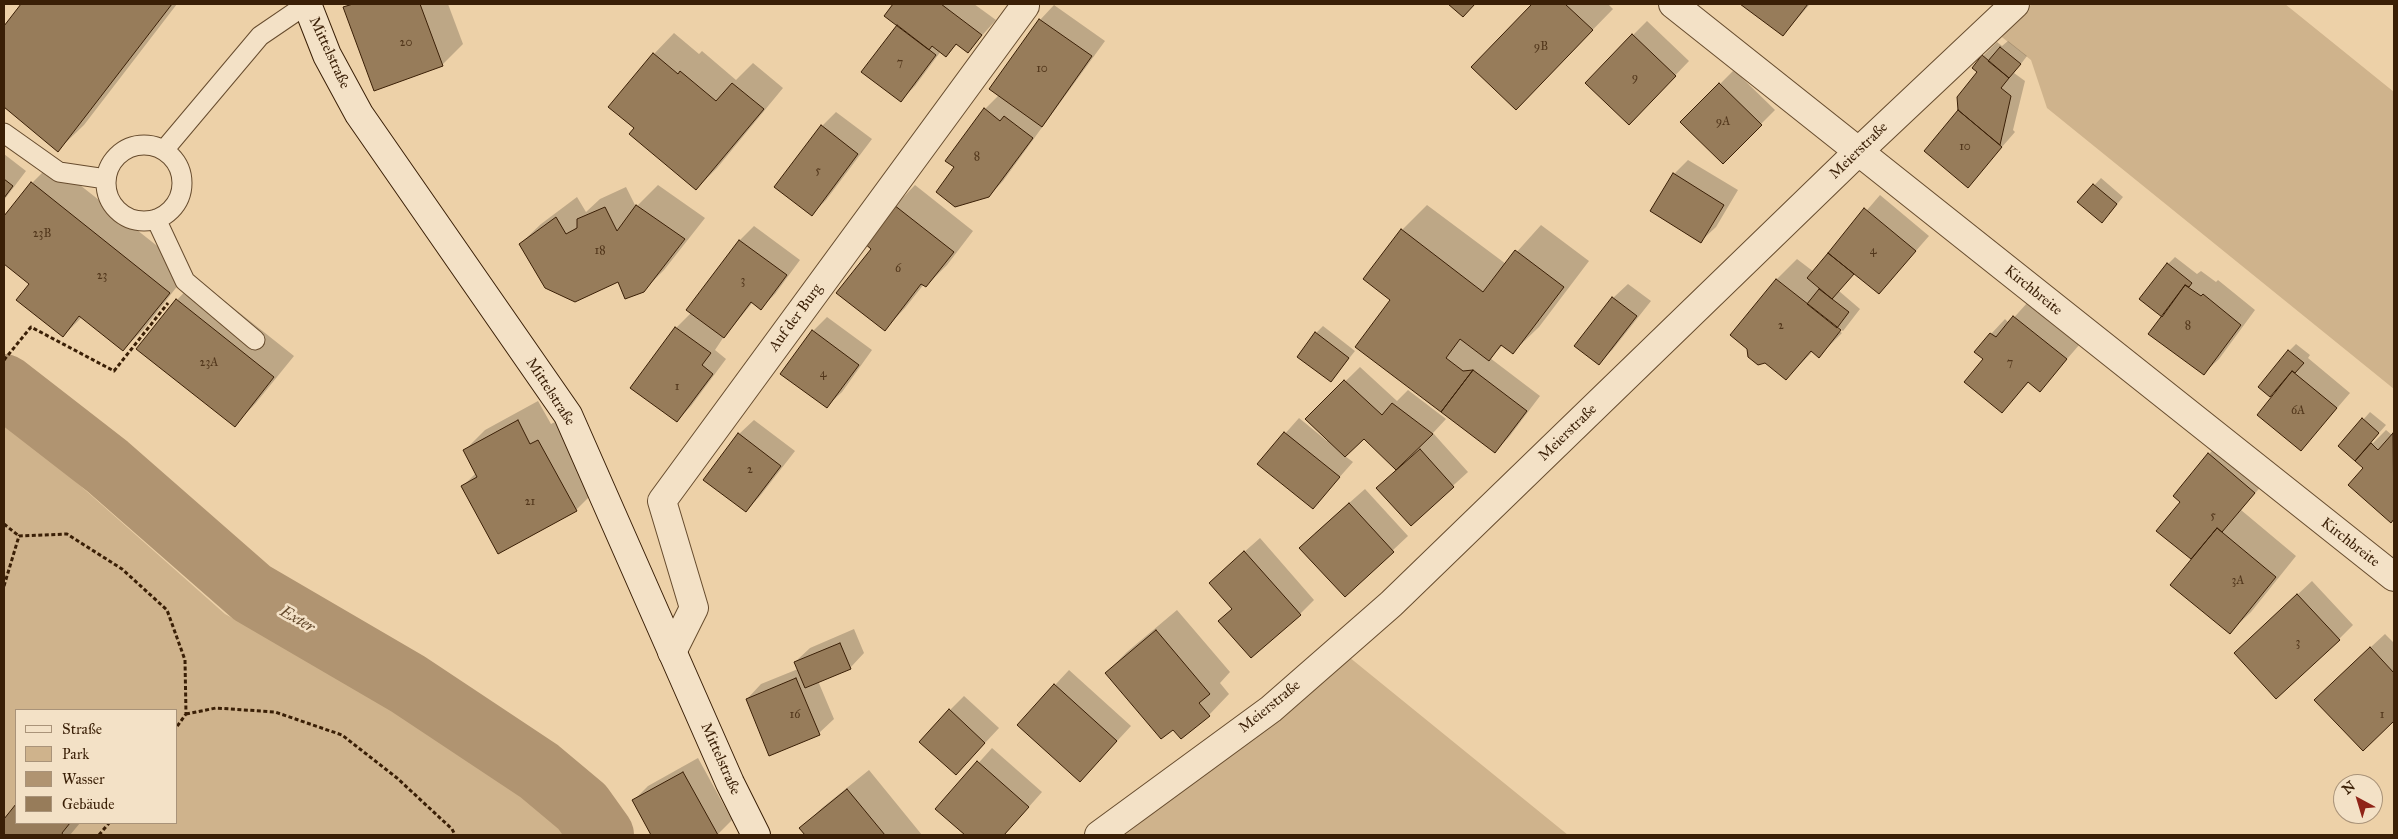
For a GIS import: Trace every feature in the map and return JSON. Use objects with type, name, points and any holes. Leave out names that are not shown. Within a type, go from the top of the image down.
[{"type":"street","name":"Mittelstraße","points":[[307,4],[327,55],[359,114],[568,415],[730,783],[756,835]]},
{"type":"street","name":"Kirchbreite","points":[[1673,4],[2394,577]]},
{"type":"street","name":"Meierstraße","points":[[1099,835],[1271,709],[1391,604],[1859,151],[2014,4]]},
{"type":"street","name":"Auf der Burg","points":[[672,652],[694,608],[662,501],[1025,6]]},
{"type":"lane","points":[[164,150],[260,36],[307,4]]},
{"type":"lane","points":[[4,133],[59,172],[106,179]]},
{"type":"lane","points":[[140,145],[152,145],[164,150],[177,164],[183,181],[181,194],[176,205],[167,214],[156,220],[131,219],[120,214],[112,204],[107,191],[106,179],[113,161],[128,148],[140,145]]},
{"type":"lane","points":[[156,220],[185,281],[255,340]]},
{"type":"path","points":[[4,360],[31,328],[114,372],[185,281]]},
{"type":"path","points":[[4,524],[19,536],[67,534],[122,569],[167,610],[185,660],[186,714],[178,725]]},
{"type":"path","points":[[4,586],[19,536]]},
{"type":"path","points":[[186,714],[216,708],[275,712],[342,735],[398,778],[456,835]]},
{"type":"path","points":[[99,835],[108,824]]},
{"type":"green space","points":[[2032,4],[2285,4],[2394,92],[2394,389],[2047,108],[2031,60],[1998,34]]},
{"type":"green space","points":[[4,418],[225,614],[316,664],[443,740],[554,799],[582,828],[586,835],[4,835]]},
{"type":"green space","points":[[1349,657],[1568,835],[1125,835],[1200,777]]},
{"type":"water","points":[[408,684],[548,750],[616,813],[628,835],[586,835],[582,828],[554,799]]},
{"type":"building","points":[[21,4],[172,4],[58,152],[4,107],[4,26]]},
{"type":"building","points":[[353,4],[420,4],[443,66],[374,91],[343,7]]},
{"type":"building","points":[[893,4],[941,4],[982,35],[968,53],[956,44],[946,57],[932,46],[929,50],[884,16]]},
{"type":"building","points":[[1448,4],[1475,4],[1463,17]]},
{"type":"building","points":[[1532,4],[1565,4],[1593,30],[1516,110],[1471,67]]},
{"type":"building","points":[[1740,4],[1808,4],[1783,36]]},
{"type":"building","points":[[1039,19],[1092,56],[1042,127],[989,89]]},
{"type":"building","points":[[897,25],[936,55],[901,102],[861,72]]},
{"type":"building","points":[[1632,34],[1676,76],[1629,125],[1585,83]]},
{"type":"building","points":[[2000,47],[2021,64],[2009,78],[1988,61]]},
{"type":"building","points":[[653,53],[678,74],[680,71],[716,101],[732,83],[764,109],[696,190],[629,134],[634,128],[608,107]]},
{"type":"building","points":[[1982,55],[2009,78],[2001,88],[2011,96],[2000,145],[1958,110],[1957,97],[1977,72],[1972,68]]},
{"type":"building","points":[[1719,83],[1762,125],[1723,164],[1680,122]]},
{"type":"building","points":[[984,108],[1000,121],[1004,116],[1033,138],[989,197],[955,207],[936,192],[954,167],[945,161]]},
{"type":"building","points":[[1958,110],[2002,147],[1968,188],[1924,151]]},
{"type":"building","points":[[821,125],[858,154],[812,216],[774,187]]},
{"type":"building","points":[[1673,173],[1724,205],[1701,243],[1650,211]]},
{"type":"building","points":[[4,179],[13,186],[4,198]]},
{"type":"building","points":[[31,182],[170,293],[123,351],[79,316],[63,337],[16,300],[29,284],[4,264],[4,216]]},
{"type":"building","points":[[2093,184],[2117,204],[2102,223],[2077,202]]},
{"type":"building","points":[[636,205],[685,239],[644,292],[625,299],[618,282],[575,302],[545,288],[519,244],[556,217],[566,234],[577,228],[577,219],[605,207],[617,231]]},
{"type":"building","points":[[894,205],[954,252],[926,287],[921,284],[885,331],[836,293],[871,249],[864,243]]},
{"type":"building","points":[[1864,208],[1916,251],[1879,294],[1828,253]]},
{"type":"building","points":[[1401,229],[1483,292],[1515,250],[1564,287],[1513,354],[1501,345],[1489,361],[1460,339],[1446,358],[1463,371],[1473,370],[1441,412],[1355,347],[1390,300],[1363,279]]},
{"type":"building","points":[[739,240],[787,275],[761,310],[751,302],[724,338],[686,310]]},
{"type":"building","points":[[1828,253],[1854,274],[1832,299],[1807,278]]},
{"type":"building","points":[[2167,263],[2192,283],[2189,287],[2185,285],[2162,317],[2139,299]]},
{"type":"building","points":[[1776,279],[1841,330],[1819,358],[1811,351],[1786,380],[1765,363],[1758,365],[1748,357],[1747,349],[1730,335]]},
{"type":"building","points":[[2185,285],[2201,296],[2203,294],[2241,325],[2204,375],[2148,334]]},
{"type":"building","points":[[1819,289],[1849,312],[1837,328],[1807,304]]},
{"type":"building","points":[[1612,297],[1637,316],[1599,365],[1574,346]]},
{"type":"building","points":[[176,299],[274,377],[235,427],[136,349]]},
{"type":"building","points":[[2013,316],[2067,359],[2040,392],[2028,382],[2002,413],[1964,382],[1983,359],[1974,352],[1990,333],[1996,337]]},
{"type":"building","points":[[675,327],[711,353],[702,365],[713,374],[677,422],[630,388]]},
{"type":"building","points":[[812,330],[859,365],[827,408],[780,374]]},
{"type":"building","points":[[1315,332],[1349,358],[1331,382],[1297,357]]},
{"type":"building","points":[[2288,350],[2304,363],[2295,373],[2292,371],[2270,397],[2258,387]]},
{"type":"building","points":[[1473,370],[1527,411],[1495,453],[1441,412]]},
{"type":"building","points":[[2292,371],[2337,408],[2301,451],[2257,415]]},
{"type":"building","points":[[1344,380],[1382,415],[1392,403],[1433,434],[1396,470],[1364,439],[1345,457],[1305,419]]},
{"type":"building","points":[[2362,418],[2379,433],[2355,461],[2338,446]]},
{"type":"building","points":[[518,420],[530,444],[538,440],[577,511],[498,554],[461,486],[477,477],[463,450]]},
{"type":"building","points":[[1284,432],[1340,477],[1313,509],[1257,464]]},
{"type":"building","points":[[738,433],[781,466],[746,512],[703,480]]},
{"type":"building","points":[[2393,433],[2394,519],[2391,523],[2348,485],[2363,468],[2355,461],[2371,443],[2378,450]]},
{"type":"building","points":[[1420,449],[1454,487],[1411,526],[1376,488]]},
{"type":"building","points":[[2208,453],[2255,493],[2222,532],[2217,528],[2191,559],[2156,531],[2180,502],[2173,496]]},
{"type":"building","points":[[1349,503],[1394,552],[1345,597],[1299,548]]},
{"type":"building","points":[[2217,528],[2276,577],[2230,634],[2170,585]]},
{"type":"building","points":[[1244,551],[1301,615],[1251,658],[1218,621],[1232,609],[1209,583]]},
{"type":"building","points":[[2297,594],[2340,640],[2276,699],[2234,653]]},
{"type":"building","points":[[1156,630],[1210,694],[1199,703],[1210,716],[1181,739],[1173,730],[1161,739],[1105,673]]},
{"type":"building","points":[[840,643],[851,669],[805,688],[794,662]]},
{"type":"building","points":[[2370,647],[2394,673],[2394,721],[2363,751],[2314,700]]},
{"type":"building","points":[[796,678],[820,735],[769,756],[746,699]]},
{"type":"building","points":[[1054,684],[1117,741],[1080,782],[1017,725]]},
{"type":"building","points":[[949,709],[985,743],[956,775],[919,742]]},
{"type":"building","points":[[977,761],[1029,807],[1004,835],[965,835],[935,809]]},
{"type":"building","points":[[683,772],[718,835],[651,835],[632,800]]},
{"type":"building","points":[[847,789],[885,835],[805,835],[799,828]]},
{"type":"building","points":[[15,805],[15,824],[69,824],[62,833],[63,835],[4,835],[4,819]]},
{"type":"waterway","name":"Exter","points":[[4,386],[107,466],[252,593],[408,684],[539,771],[582,807],[602,835]]}]
